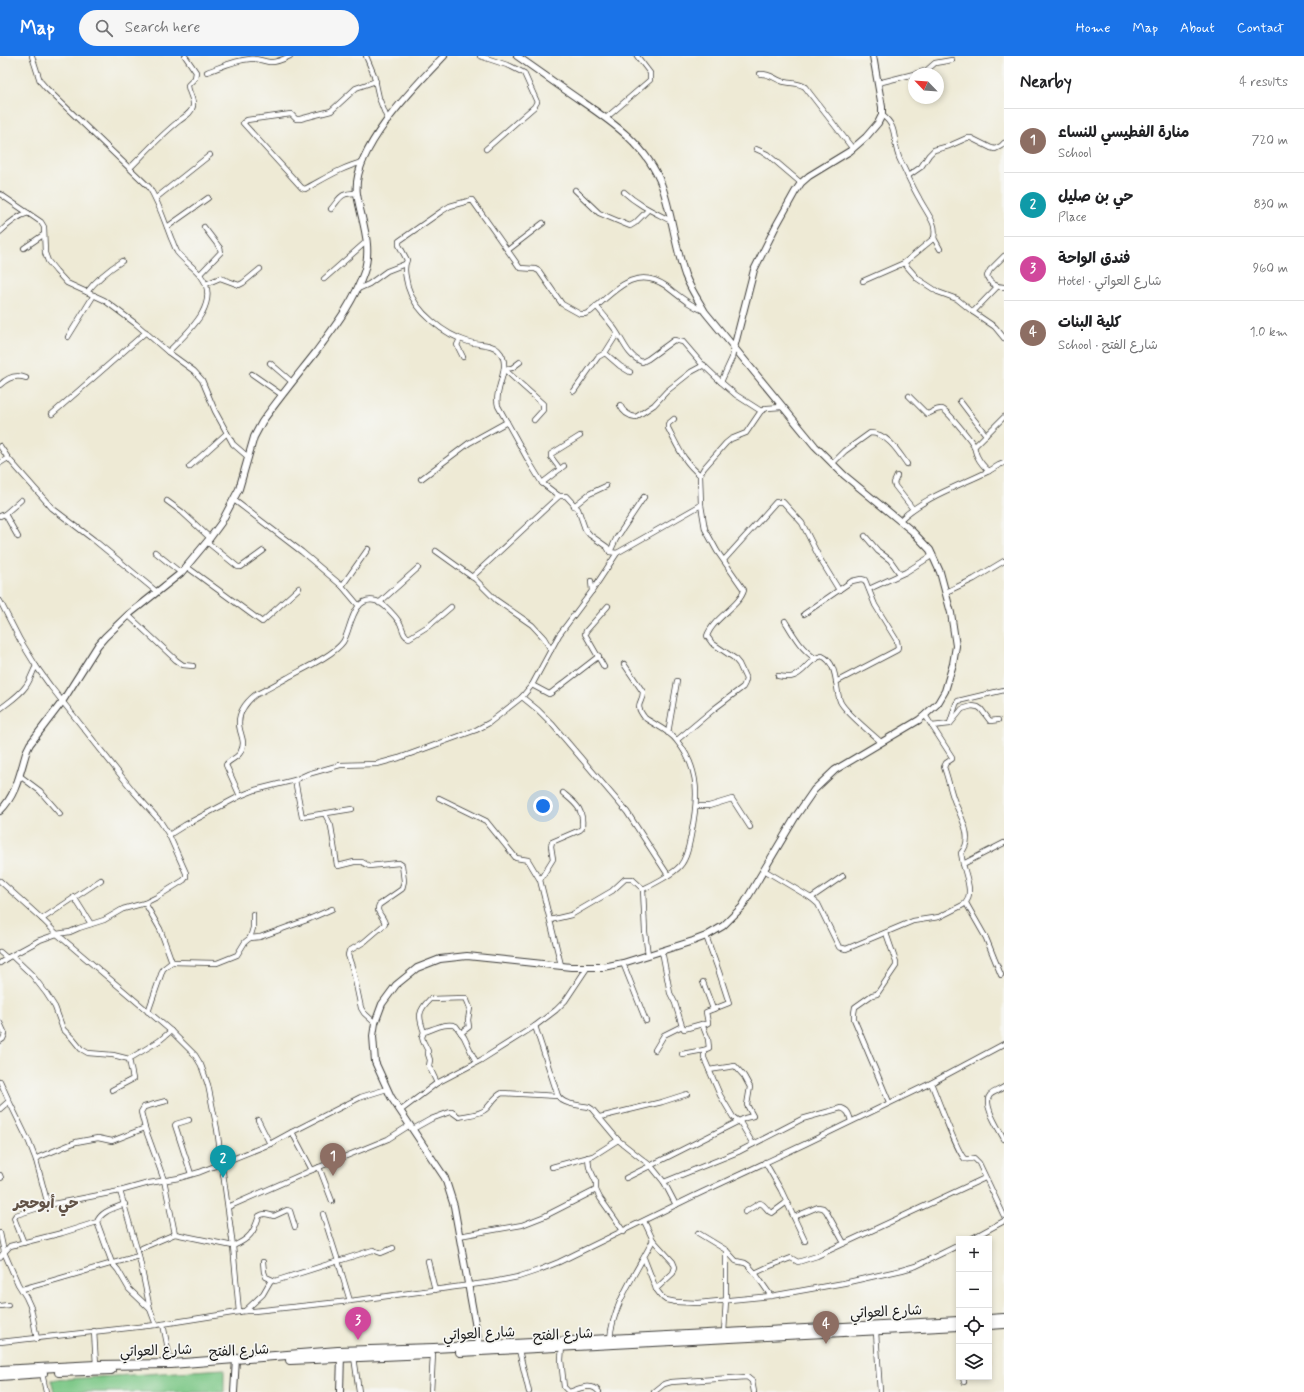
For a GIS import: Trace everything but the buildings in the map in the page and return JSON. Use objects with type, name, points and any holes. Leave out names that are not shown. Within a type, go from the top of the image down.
[{"type":"main road","points":[[992,1319],[1004,1318]]},
{"type":"main road","name":"شارع العواتي","points":[[0,1370],[96,1365],[233,1362],[339,1354],[479,1349],[562,1344],[610,1338],[724,1332],[788,1333],[922,1326],[956,1321]]},
{"type":"main road","points":[[992,1325],[1004,1324]]},
{"type":"main road","name":"شارع الفتح","points":[[339,1354],[354,1357],[433,1354],[479,1349],[519,1350],[562,1344],[788,1333],[876,1332],[922,1326],[956,1326]]},
{"type":"main road","name":"شارع الفتح","points":[[0,1376],[233,1362]]},
{"type":"street","points":[[32,56],[43,84],[146,183],[156,198],[177,251],[200,274],[206,284],[208,294],[202,315],[168,352]]},
{"type":"street","points":[[130,168],[165,131],[186,116],[191,110],[193,101],[188,85],[194,78],[196,72],[185,56]]},
{"type":"street","points":[[208,72],[228,64],[247,59],[255,58],[271,62],[280,61],[290,56]]},
{"type":"street","points":[[366,56],[376,81],[379,98],[388,121]]},
{"type":"street","points":[[0,811],[12,795],[20,776],[30,744],[62,702],[98,645],[128,615],[182,573],[221,522],[234,500],[239,489],[254,437],[262,422],[341,318],[358,289],[367,258],[367,241],[357,193],[358,174],[367,152],[388,121],[412,90],[444,56]]},
{"type":"street","points":[[480,56],[510,66],[524,73],[537,102],[534,108],[486,149]]},
{"type":"street","points":[[479,1349],[454,1206],[445,1178],[400,1111],[387,1089],[375,1062],[373,1036],[375,1023],[382,1004],[396,985],[417,968],[440,959],[467,956],[587,968],[603,967],[623,963],[706,936],[723,926],[742,907],[796,816],[814,790],[835,770],[925,715],[938,703],[945,691],[953,664],[956,646],[946,592],[933,556],[924,543],[900,520],[844,476],[832,464],[782,407],[705,312],[686,275],[661,185],[644,155],[628,135],[517,56]]},
{"type":"street","points":[[606,118],[650,80],[650,73],[637,56]]},
{"type":"street","points":[[721,382],[732,358],[754,270],[779,220],[801,183],[820,169],[853,149],[878,123],[882,115],[882,107],[873,56]]},
{"type":"street","points":[[929,68],[935,63],[952,60]]},
{"type":"street","points":[[760,74],[770,75],[781,81],[801,84],[805,87],[853,149]]},
{"type":"street","points":[[878,84],[908,76]]},
{"type":"street","points":[[363,162],[353,164],[333,173],[305,189],[302,188],[243,123],[247,120],[290,114],[296,119],[300,120],[331,111],[356,88],[376,81]]},
{"type":"street","points":[[882,115],[891,122],[894,129],[895,146],[899,158],[933,223],[934,238],[940,249]]},
{"type":"street","points":[[908,176],[922,167],[929,155],[934,150],[949,146],[967,138],[971,138],[996,149],[1004,143]]},
{"type":"street","points":[[756,148],[767,154],[801,183]]},
{"type":"street","points":[[156,198],[210,155]]},
{"type":"street","points":[[575,190],[599,213],[630,226],[648,210]]},
{"type":"street","points":[[624,192],[648,210],[671,221]]},
{"type":"street","points":[[331,209],[343,194],[357,193]]},
{"type":"street","points":[[0,194],[41,222],[44,226],[43,236],[45,253],[48,261],[67,283],[104,300],[198,375],[202,380],[215,410],[233,444],[248,457]]},
{"type":"street","points":[[167,227],[208,198]]},
{"type":"street","points":[[610,552],[607,547],[585,529],[578,508],[574,506],[566,496],[559,496],[542,482],[507,422],[497,400],[504,369],[502,356],[498,350],[494,347],[471,343],[460,339],[441,328],[434,323],[411,296],[407,282],[405,264],[407,260],[399,245],[400,240],[450,206],[472,200],[520,268],[535,269],[539,271],[562,304],[580,314],[585,314],[624,283],[645,277],[655,280],[683,300],[705,312]]},
{"type":"street","points":[[0,232],[21,215],[28,213]]},
{"type":"street","points":[[508,250],[543,223]]},
{"type":"street","points":[[200,274],[221,252],[220,248],[204,227]]},
{"type":"street","points":[[24,248],[43,236]]},
{"type":"street","points":[[863,281],[904,263],[934,238]]},
{"type":"street","points":[[324,279],[367,241]]},
{"type":"street","points":[[1004,256],[986,276],[997,287],[1004,287]]},
{"type":"street","points":[[87,292],[109,269],[122,261]]},
{"type":"street","points":[[904,263],[918,279],[938,292],[957,299],[995,327],[1004,338]]},
{"type":"street","points":[[358,289],[388,271],[405,264]]},
{"type":"street","points":[[206,284],[220,278],[239,285],[260,269]]},
{"type":"street","points":[[973,312],[997,287]]},
{"type":"street","points":[[68,336],[94,295]]},
{"type":"street","points":[[596,306],[635,359],[642,362],[674,340],[683,342],[721,382],[736,395],[760,411]]},
{"type":"street","points":[[52,414],[146,332]]},
{"type":"street","points":[[574,391],[598,357],[605,352],[617,334]]},
{"type":"street","points":[[460,339],[457,345],[463,357]]},
{"type":"street","points":[[605,352],[620,366],[630,372]]},
{"type":"street","points":[[504,369],[512,368],[520,362]]},
{"type":"street","points":[[270,363],[292,382]]},
{"type":"street","points":[[620,405],[629,416],[636,417],[654,404],[667,391],[691,372],[704,365]]},
{"type":"street","points":[[504,369],[543,404],[543,410],[534,420]]},
{"type":"street","points":[[252,374],[282,395]]},
{"type":"street","points":[[0,385],[14,376],[26,378]]},
{"type":"street","points":[[909,396],[927,414],[937,409],[945,410],[974,447],[979,459],[989,471]]},
{"type":"street","points":[[960,401],[986,435]]},
{"type":"street","points":[[677,740],[745,684],[744,674],[734,658],[712,643],[707,636],[715,623],[740,599],[743,594],[743,587],[710,539],[705,529],[700,505],[700,475],[704,468],[726,443],[731,439],[746,433],[760,411],[767,408],[782,407]]},
{"type":"street","points":[[974,447],[1004,417]]},
{"type":"street","points":[[674,419],[668,424],[668,428],[684,459],[700,475]]},
{"type":"street","points":[[421,479],[469,443],[507,422]]},
{"type":"street","points":[[189,467],[228,433]]},
{"type":"street","points":[[832,464],[845,451],[870,433],[878,435],[892,444],[907,464]]},
{"type":"street","points":[[542,482],[562,468],[551,456],[551,454],[580,436]]},
{"type":"street","points":[[0,446],[8,458],[52,508],[94,540],[157,592]]},
{"type":"street","points":[[0,463],[8,458]]},
{"type":"street","points":[[900,520],[913,509],[959,484],[1004,463]]},
{"type":"street","points":[[897,476],[894,483],[895,486],[913,509]]},
{"type":"street","points":[[574,506],[590,494],[606,486]]},
{"type":"street","points":[[472,577],[559,496]]},
{"type":"street","points":[[610,552],[616,539],[644,497]]},
{"type":"street","points":[[0,516],[5,514],[21,500]]},
{"type":"street","points":[[234,500],[302,552],[342,586],[359,606]]},
{"type":"street","points":[[166,501],[182,512],[208,540],[233,563],[241,567],[263,551]]},
{"type":"street","points":[[724,560],[776,502],[783,502],[802,523],[820,559],[839,590]]},
{"type":"street","points":[[169,835],[240,796],[274,784],[295,780],[308,774],[340,765],[359,766],[384,762],[476,730],[489,723],[522,698],[532,685],[550,650],[569,620],[592,591],[617,553],[680,515],[700,505]]},
{"type":"street","points":[[5,514],[18,537]]},
{"type":"street","points":[[865,536],[878,551],[890,560],[900,574]]},
{"type":"street","points":[[342,586],[368,549]]},
{"type":"street","points":[[436,551],[472,577],[496,600],[532,625],[544,638],[550,650]]},
{"type":"street","points":[[155,552],[182,573]]},
{"type":"street","points":[[610,552],[617,553]]},
{"type":"street","points":[[869,590],[933,556]]},
{"type":"street","points":[[946,592],[974,579],[1004,561]]},
{"type":"street","points":[[187,567],[262,622],[299,588]]},
{"type":"street","points":[[380,603],[418,568]]},
{"type":"street","points":[[804,614],[852,582],[861,579],[864,580],[875,605],[897,641],[897,650],[836,682]]},
{"type":"street","points":[[591,581],[592,591]]},
{"type":"street","points":[[0,601],[20,640],[36,666],[62,702],[134,792],[157,817],[169,835],[186,873],[184,880],[145,903],[123,909],[104,920],[70,932],[57,934],[40,940],[0,963]]},
{"type":"street","points":[[240,796],[226,766],[227,763],[240,754],[244,744],[238,722],[243,706],[247,701],[255,695],[308,668],[337,648],[343,642],[349,624],[359,606],[363,602],[368,601],[380,603],[394,616],[406,636],[409,638],[430,625],[451,607]]},
{"type":"street","points":[[604,667],[585,634],[608,606]]},
{"type":"street","points":[[128,615],[176,660],[183,665],[193,666]]},
{"type":"street","points":[[785,621],[800,645],[816,658]]},
{"type":"street","points":[[532,685],[549,694],[598,656]]},
{"type":"street","points":[[778,676],[793,676],[799,673],[816,658],[826,658],[834,670],[840,702],[881,742]]},
{"type":"street","points":[[624,664],[643,692],[638,704],[642,715],[677,740],[686,754],[692,768],[695,781],[697,806],[684,859],[680,866],[668,875],[643,889]]},
{"type":"street","points":[[0,709],[22,692],[36,666]]},
{"type":"street","points":[[668,733],[677,681]]},
{"type":"street","points":[[950,724],[958,701],[1004,690]]},
{"type":"street","points":[[522,698],[538,710],[552,724],[627,812],[668,875]]},
{"type":"street","points":[[932,726],[950,724],[962,709],[972,706],[978,707],[990,721],[998,720]]},
{"type":"street","points":[[764,870],[811,898],[818,904],[839,947],[842,949],[846,949],[913,921],[939,917],[966,903],[969,893],[961,853],[966,848],[965,826],[954,799],[944,767],[946,763],[952,760],[952,757],[925,715]]},
{"type":"street","points":[[20,776],[40,791],[60,814]]},
{"type":"street","points":[[295,780],[301,816],[305,817],[352,809]]},
{"type":"street","points":[[540,880],[553,859],[551,846],[552,842],[582,828],[582,814],[577,805],[563,793]]},
{"type":"street","points":[[440,798],[486,821],[516,858],[525,858],[528,860],[540,880],[561,965]]},
{"type":"street","points":[[697,806],[709,806],[732,799],[750,827]]},
{"type":"street","points":[[325,814],[331,826],[336,865],[338,866],[354,862],[362,862],[369,866],[399,863],[402,865],[404,881],[402,889],[379,904],[378,907],[378,912],[385,921],[385,924],[364,942],[349,950],[348,955],[353,970],[361,1008],[364,1013],[375,1023]]},
{"type":"street","points":[[963,864],[1004,843]]},
{"type":"street","points":[[811,898],[843,876]]},
{"type":"street","points":[[550,920],[570,915],[612,891],[625,879],[632,878],[643,889],[645,932],[648,955]]},
{"type":"street","points":[[42,919],[101,880]]},
{"type":"street","points":[[0,881],[57,934],[171,1031],[195,1055],[204,1071],[212,1104],[222,1164],[233,1246],[239,1312]]},
{"type":"street","points":[[74,897],[91,924]]},
{"type":"street","points":[[145,903],[160,929],[172,962]]},
{"type":"street","points":[[966,903],[986,938],[1001,975]]},
{"type":"street","points":[[148,1012],[163,969],[172,962],[218,963],[236,955],[245,942],[250,938],[264,936],[332,909]]},
{"type":"street","points":[[250,938],[253,928],[253,914]]},
{"type":"street","points":[[886,933],[896,966],[877,994],[859,1004],[854,1013],[857,1026],[889,1102]]},
{"type":"street","points":[[661,951],[670,993],[675,1003],[682,1026],[684,1029],[706,1024],[708,1023],[706,1012],[728,1005],[729,1001],[706,936]]},
{"type":"street","points":[[0,952],[32,975],[55,1007],[63,1029],[81,1049],[88,1053],[113,1055],[129,1059],[159,1041],[171,1031]]},
{"type":"street","points":[[623,963],[646,1021]]},
{"type":"street","points":[[400,1111],[437,1083],[476,1062],[535,1026],[556,1010],[566,1001],[587,968]]},
{"type":"street","points":[[704,982],[713,1009]]},
{"type":"street","points":[[437,1083],[429,1066],[430,1060],[428,1050],[422,1041],[424,1032],[420,1020],[422,1008],[430,999],[466,998],[470,1008],[468,1020],[469,1027],[461,1033]]},
{"type":"street","points":[[0,1023],[5,1034],[4,1039],[0,1041]]},
{"type":"street","points":[[682,1054],[709,1048],[708,1039],[702,1024]]},
{"type":"street","points":[[424,1032],[440,1026],[456,1026],[476,1062]]},
{"type":"street","points":[[535,1026],[558,1096],[565,1102],[589,1106],[600,1117],[618,1140],[651,1166],[664,1182],[676,1205]]},
{"type":"street","points":[[655,1050],[664,1035],[682,1026]]},
{"type":"street","points":[[0,1342],[156,1325],[245,1311],[350,1301],[435,1290],[499,1281],[539,1270],[624,1232],[676,1205],[931,1082],[1004,1044]]},
{"type":"street","points":[[704,1050],[704,1058],[722,1099],[733,1117],[740,1122],[753,1144]]},
{"type":"street","points":[[112,1090],[133,1079],[129,1059]]},
{"type":"street","points":[[626,1178],[740,1122],[745,1118],[753,1116],[748,1105],[750,1087],[744,1076],[735,1066],[709,1070]]},
{"type":"street","points":[[0,1081],[36,1160],[48,1205]]},
{"type":"street","points":[[931,1082],[954,1141],[966,1159],[976,1159],[1004,1216]]},
{"type":"street","points":[[1004,1087],[988,1098],[987,1105],[1004,1139]]},
{"type":"street","points":[[24,1243],[14,1218],[16,1215],[48,1205],[179,1178],[222,1164],[270,1144],[361,1097],[387,1089]]},
{"type":"street","points":[[228,1207],[388,1139],[431,1119],[450,1112],[459,1117],[485,1110],[498,1095],[502,1093],[558,1096]]},
{"type":"street","points":[[600,1117],[662,1102],[687,1094]]},
{"type":"street","points":[[0,1108],[9,1101]]},
{"type":"street","points":[[166,1101],[142,1109],[141,1114],[164,1180],[175,1234]]},
{"type":"street","points":[[664,1182],[738,1152],[802,1119],[841,1108],[845,1109],[852,1121]]},
{"type":"street","points":[[189,1120],[175,1125],[191,1174]]},
{"type":"street","points":[[258,1120],[270,1144]]},
{"type":"street","points":[[36,1160],[39,1157],[76,1142],[98,1138],[112,1141],[145,1128]]},
{"type":"street","points":[[292,1132],[312,1170]]},
{"type":"street","points":[[552,1168],[588,1158],[618,1140]]},
{"type":"street","points":[[588,1158],[589,1167],[596,1182],[596,1190],[602,1202],[624,1232]]},
{"type":"street","points":[[765,1162],[787,1202],[805,1241]]},
{"type":"street","points":[[319,1168],[332,1202]]},
{"type":"street","points":[[755,1273],[791,1258],[798,1262],[817,1256],[985,1178]]},
{"type":"street","points":[[459,1236],[522,1225],[545,1216],[596,1190]]},
{"type":"street","points":[[120,1191],[139,1256],[150,1309],[156,1325]]},
{"type":"street","points":[[744,1212],[760,1203],[763,1204],[770,1213],[772,1213],[787,1202]]},
{"type":"street","points":[[0,1257],[10,1246],[97,1222],[100,1216],[104,1213],[125,1204]]},
{"type":"street","points":[[794,1217],[818,1207],[823,1208],[844,1243]]},
{"type":"street","points":[[142,1248],[175,1234],[233,1246],[249,1238],[254,1231],[259,1216],[264,1213],[274,1216],[288,1210],[291,1214],[294,1227]]},
{"type":"street","points":[[323,1214],[350,1301]]},
{"type":"street","points":[[976,1236],[1004,1220]]},
{"type":"street","points":[[644,1221],[653,1240],[673,1262],[675,1267],[673,1273],[656,1289]]},
{"type":"street","points":[[97,1222],[112,1263],[129,1289],[150,1309]]},
{"type":"street","points":[[0,1233],[4,1252],[18,1284],[31,1308],[37,1339]]},
{"type":"street","points":[[698,1233],[726,1250],[734,1259],[745,1263],[755,1273],[771,1296]]},
{"type":"street","points":[[610,1338],[613,1317],[623,1295],[653,1240]]},
{"type":"street","points":[[644,1258],[651,1279],[662,1297],[666,1300],[676,1302],[698,1303],[771,1296],[844,1283],[916,1266],[956,1246]]},
{"type":"street","points":[[263,1262],[264,1275],[271,1280],[275,1280],[373,1250],[381,1253],[394,1248]]},
{"type":"street","points":[[724,1332],[726,1300],[726,1250]]},
{"type":"street","points":[[22,1290],[139,1256]]},
{"type":"street","points":[[428,1261],[435,1290]]},
{"type":"street","points":[[245,1311],[263,1294],[271,1280]]},
{"type":"street","points":[[0,1306],[8,1305]]},
{"type":"street","points":[[163,1324],[171,1364]]},
{"type":"street","points":[[94,1331],[96,1365]]},
{"type":"street","points":[[876,1332],[880,1392]]},
{"type":"street","points":[[562,1344],[564,1387],[566,1390],[569,1392],[590,1386],[594,1387],[599,1392]]},
{"type":"street","points":[[519,1350],[529,1392]]},
{"type":"street","points":[[336,1392],[339,1354]]},
{"type":"street","points":[[339,1354],[340,1392]]},
{"type":"street","points":[[431,1392],[433,1354]]},
{"type":"street","points":[[354,1357],[360,1392]]},
{"type":"street","points":[[231,1392],[233,1362]]},
{"type":"street","points":[[233,1362],[234,1392]]},
{"type":"street","points":[[42,1373],[46,1392]]},
{"type":"street","points":[[654,1392],[664,1384],[671,1382],[747,1377],[752,1381],[754,1392]]},
{"type":"green space","points":[[224,1369],[224,1392],[54,1392],[51,1380]]},
{"type":"place","name":"منارة الفطيسي للنساء","points":[[333,1176]]},
{"type":"place","name":"حي بن صليل","points":[[223,1178]]},
{"type":"place","name":"فندق الواحة","points":[[358,1340]]},
{"type":"place","name":"كلية البنات","points":[[826,1344]]},
{"type":"district","name":"حي أبوحجر","points":[[46,1203]]}]
